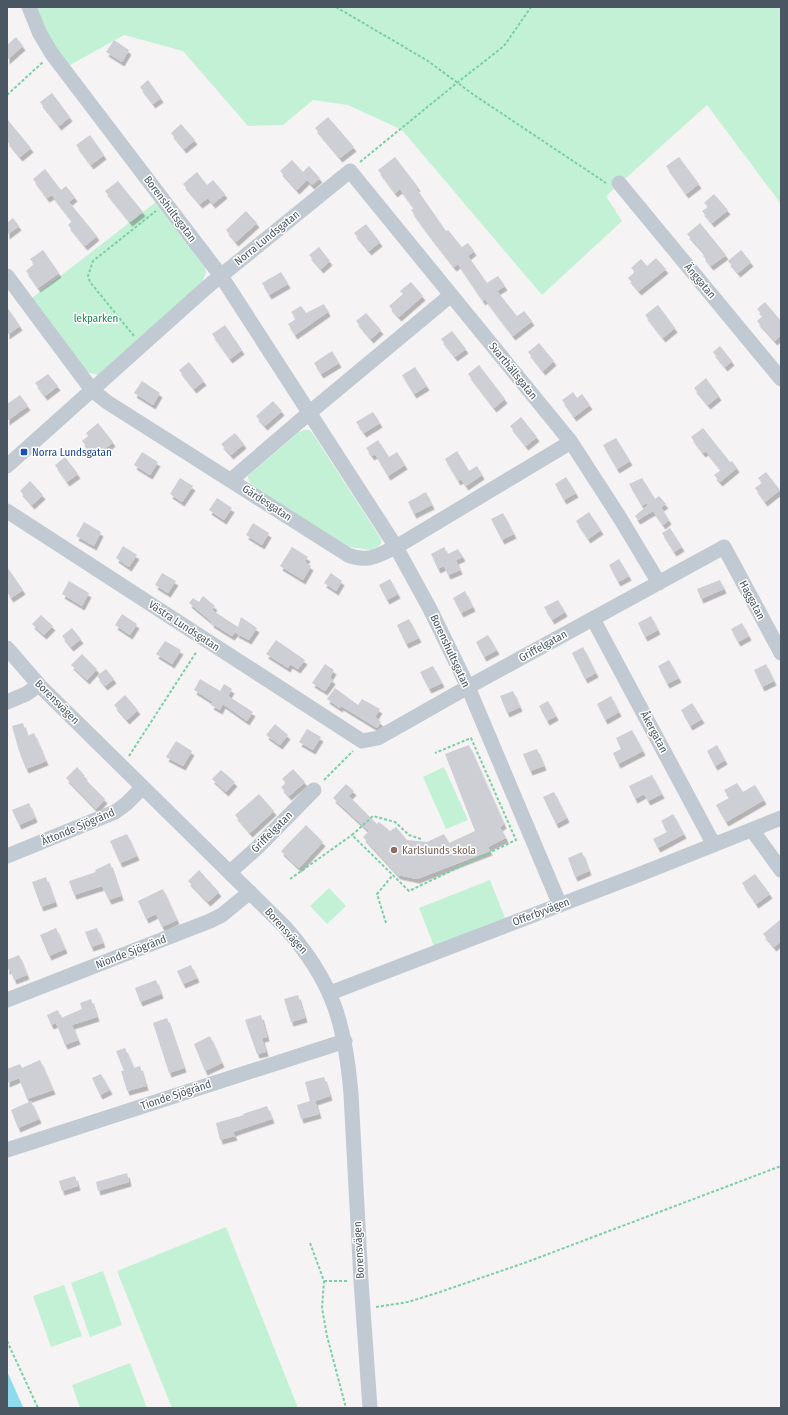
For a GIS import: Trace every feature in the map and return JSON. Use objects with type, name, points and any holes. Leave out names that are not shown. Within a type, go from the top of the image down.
[{"type":"street","name":"Borenshultsgatan","points":[[29,7],[40,34],[52,54],[221,276],[396,547],[430,609],[468,688],[560,905]]},
{"type":"street","name":"Norra Lundsgatan","points":[[7,466],[221,276],[350,171]]},
{"type":"street","name":"Svarthällsgatan","points":[[350,171],[571,442],[620,518],[659,583]]},
{"type":"street","name":"Änggatan","points":[[620,183],[781,379]]},
{"type":"street","name":"Gärdesgatan","points":[[7,276],[92,390],[114,406],[352,557],[363,560],[374,557],[396,547],[571,442]]},
{"type":"street","points":[[231,480],[451,295]]},
{"type":"street","name":"Västra Lundsgatan","points":[[7,512],[362,741]]},
{"type":"street","name":"Griffelgatan","points":[[362,741],[378,738],[724,547]]},
{"type":"street","name":"Haggatan","points":[[724,547],[779,645]]},
{"type":"street","name":"Åkergatan","points":[[592,619],[714,845]]},
{"type":"street","name":"Borensvägen","points":[[7,648],[40,685],[230,872],[297,941],[313,962],[330,993],[345,1041],[351,1094],[361,1281],[370,1408]]},
{"type":"street","points":[[7,702],[26,694],[40,685]]},
{"type":"street","name":"Åttonde Sjögränd","points":[[7,856],[115,812],[126,804],[143,787]]},
{"type":"street","name":"Griffelgatan","points":[[230,872],[258,847],[314,790]]},
{"type":"street","name":"Offerbyvägen","points":[[330,993],[781,818]]},
{"type":"street","points":[[752,830],[781,870]]},
{"type":"street","name":"Nionde Sjögränd","points":[[7,1000],[210,921],[232,908],[250,892]]},
{"type":"street","name":"Tionde Sjögränd","points":[[7,1150],[345,1041]]},
{"type":"path","points":[[336,7],[428,61],[474,95],[605,184],[620,183]]},
{"type":"path","points":[[350,171],[504,46],[531,7]]},
{"type":"path","points":[[7,96],[52,54]]},
{"type":"path","points":[[142,346],[90,282],[88,276],[93,261],[166,203]]},
{"type":"path","points":[[122,766],[204,639]]},
{"type":"path","points":[[352,835],[409,891],[516,840],[471,738],[435,754]]},
{"type":"path","points":[[314,790],[362,741]]},
{"type":"path","points":[[290,879],[352,835],[373,816],[395,822],[409,835],[421,839]]},
{"type":"path","points":[[386,923],[377,894],[393,875]]},
{"type":"path","points":[[363,1308],[384,1307],[408,1302],[440,1292],[527,1262],[781,1166]]},
{"type":"path","points":[[310,1243],[324,1281],[322,1308],[327,1336],[346,1408]]},
{"type":"path","points":[[324,1281],[361,1281]]},
{"type":"path","points":[[7,1341],[38,1408]]},
{"type":"green space","points":[[31,7],[781,7],[781,204],[707,105],[606,196],[622,221],[542,295],[402,130],[348,105],[313,100],[283,125],[248,126],[183,51],[124,35],[63,69]]},
{"type":"green space","name":"lekparken","points":[[156,202],[205,264],[206,273],[202,282],[99,375],[86,372],[32,298]]},
{"type":"green space","points":[[309,430],[313,434],[381,539],[381,544],[377,547],[371,550],[349,547],[260,491],[250,483],[248,476],[299,432]]},
{"type":"green space","points":[[444,767],[468,820],[446,829],[423,777]]},
{"type":"green space","points":[[490,880],[505,918],[434,946],[419,908]]},
{"type":"green space","points":[[329,888],[346,906],[327,924],[310,906]]},
{"type":"green space","points":[[226,1227],[298,1408],[172,1408],[117,1271]]},
{"type":"green space","points":[[103,1271],[122,1325],[90,1337],[71,1283]]},
{"type":"green space","points":[[64,1285],[82,1336],[51,1347],[33,1296]]},
{"type":"green space","points":[[130,1363],[147,1408],[80,1408],[72,1385]]},
{"type":"water","points":[[7,1371],[23,1407],[23,1408],[7,1408]]},
{"type":"building","points":[[16,37],[23,46],[7,60],[7,45]]},
{"type":"building","points":[[114,40],[129,50],[122,62],[106,52]]},
{"type":"building","points":[[148,80],[161,98],[153,104],[140,87]]},
{"type":"building","points":[[52,93],[70,117],[59,126],[40,102]]},
{"type":"building","points":[[328,117],[354,147],[340,158],[315,128]]},
{"type":"building","points":[[7,119],[31,148],[20,157],[7,141]]},
{"type":"building","points":[[181,124],[195,140],[184,149],[171,133]]},
{"type":"building","points":[[90,135],[104,155],[91,165],[76,145]]},
{"type":"building","points":[[395,157],[418,187],[416,188],[446,231],[448,230],[462,247],[468,243],[474,251],[468,256],[487,283],[498,276],[505,286],[497,291],[517,316],[524,311],[532,321],[513,336],[485,299],[483,301],[458,264],[454,267],[423,227],[411,210],[414,208],[400,189],[395,193],[378,170]]},
{"type":"building","points":[[679,157],[699,184],[686,194],[666,166]]},
{"type":"building","points":[[292,160],[303,172],[309,166],[320,178],[312,185],[307,180],[297,190],[280,171]]},
{"type":"building","points":[[45,169],[61,190],[66,186],[75,197],[69,202],[97,236],[85,246],[68,225],[72,221],[52,195],[47,198],[33,179]]},
{"type":"building","points":[[197,172],[207,185],[213,180],[225,194],[213,204],[208,198],[200,204],[183,184]]},
{"type":"building","points":[[118,181],[143,212],[130,222],[105,191]]},
{"type":"building","points":[[714,194],[728,210],[712,223],[702,211],[708,207],[704,203]]},
{"type":"building","points":[[246,211],[257,223],[236,242],[226,230]]},
{"type":"building","points":[[13,218],[19,226],[7,235],[7,223]]},
{"type":"building","points":[[700,223],[726,255],[711,266],[703,256],[705,254],[687,234]]},
{"type":"building","points":[[366,224],[380,242],[369,251],[354,233]]},
{"type":"building","points":[[319,247],[330,261],[321,269],[309,255]]},
{"type":"building","points":[[43,250],[59,273],[38,288],[26,271],[34,264],[30,259]]},
{"type":"building","points":[[741,250],[751,262],[738,273],[728,261]]},
{"type":"building","points":[[656,258],[666,269],[639,291],[628,278],[635,272],[631,268],[641,259],[647,266]]},
{"type":"building","points":[[281,272],[288,284],[269,295],[262,283]]},
{"type":"building","points":[[411,282],[423,296],[399,317],[389,306],[403,294],[400,291]]},
{"type":"building","points":[[765,302],[781,321],[781,335],[775,341],[757,321],[763,316],[757,309]]},
{"type":"building","points":[[324,304],[328,312],[295,335],[288,324],[296,319],[291,312],[301,306],[306,313]]},
{"type":"building","points":[[658,305],[675,328],[663,338],[645,315]]},
{"type":"building","points":[[7,307],[20,326],[7,335]]},
{"type":"building","points":[[366,313],[381,330],[371,339],[356,321]]},
{"type":"building","points":[[225,325],[242,350],[230,359],[212,334]]},
{"type":"building","points":[[452,331],[466,349],[455,357],[441,339]]},
{"type":"building","points":[[539,343],[554,361],[543,371],[528,352]]},
{"type":"building","points":[[720,346],[732,361],[725,367],[713,352]]},
{"type":"building","points":[[332,351],[339,363],[321,374],[314,363]]},
{"type":"building","points":[[189,362],[204,381],[194,389],[179,370]]},
{"type":"building","points":[[479,365],[505,399],[494,408],[468,374]]},
{"type":"building","points":[[415,367],[427,386],[414,394],[402,375]]},
{"type":"building","points":[[48,374],[58,386],[45,396],[35,383]]},
{"type":"building","points":[[706,378],[719,396],[708,405],[694,388]]},
{"type":"building","points":[[142,381],[160,393],[153,405],[134,393]]},
{"type":"building","points":[[573,392],[577,398],[582,394],[590,405],[574,417],[562,400]]},
{"type":"building","points":[[20,395],[28,406],[7,421],[7,404]]},
{"type":"building","points":[[273,401],[282,411],[265,426],[256,416]]},
{"type":"building","points":[[373,412],[380,423],[364,433],[356,422]]},
{"type":"building","points":[[521,417],[537,437],[526,446],[510,426]]},
{"type":"building","points":[[98,423],[113,442],[100,453],[97,449],[92,453],[82,441],[88,436],[86,433]]},
{"type":"building","points":[[703,428],[730,462],[732,461],[737,468],[720,482],[714,475],[721,470],[706,451],[703,453],[691,437]]},
{"type":"building","points":[[235,433],[244,444],[231,455],[221,444]]},
{"type":"building","points":[[616,438],[630,461],[617,469],[603,445]]},
{"type":"building","points":[[378,440],[389,457],[397,452],[405,465],[388,476],[375,454],[372,456],[366,448]]},
{"type":"building","points":[[457,451],[469,471],[477,466],[482,475],[466,486],[461,479],[458,481],[445,459]]},
{"type":"building","points":[[142,452],[158,462],[150,475],[134,465]]},
{"type":"building","points":[[65,457],[78,474],[67,482],[55,465]]},
{"type":"building","points":[[766,472],[780,490],[765,502],[755,488],[762,483],[758,478]]},
{"type":"building","points":[[566,477],[576,493],[564,500],[555,484]]},
{"type":"building","points":[[180,478],[193,486],[182,502],[170,494]]},
{"type":"building","points":[[642,478],[655,499],[659,496],[666,504],[661,507],[669,520],[663,525],[653,511],[638,520],[635,516],[648,505],[647,503],[642,506],[629,484]]},
{"type":"building","points":[[30,481],[43,495],[32,505],[20,491]]},
{"type":"building","points":[[426,492],[432,505],[414,514],[408,502]]},
{"type":"building","points":[[217,498],[232,508],[224,520],[209,510]]},
{"type":"building","points":[[589,512],[601,530],[588,539],[576,521]]},
{"type":"building","points":[[503,513],[514,534],[502,540],[491,519]]},
{"type":"building","points":[[84,522],[101,532],[94,546],[76,536]]},
{"type":"building","points":[[253,523],[269,533],[262,545],[246,535]]},
{"type":"building","points":[[670,528],[682,547],[674,552],[662,533]]},
{"type":"building","points":[[123,546],[137,555],[129,567],[116,558]]},
{"type":"building","points":[[292,547],[308,557],[305,562],[311,566],[303,580],[280,566]]},
{"type":"building","points":[[444,547],[448,554],[458,549],[463,557],[456,560],[460,570],[448,575],[444,566],[438,569],[431,554]]},
{"type":"building","points":[[619,559],[629,576],[618,582],[609,565]]},
{"type":"building","points":[[7,567],[23,590],[11,598],[7,592]]},
{"type":"building","points":[[162,573],[176,581],[168,593],[155,585]]},
{"type":"building","points":[[331,573],[342,581],[336,591],[324,583]]},
{"type":"building","points":[[390,579],[398,594],[387,600],[379,585]]},
{"type":"building","points":[[720,580],[724,589],[701,599],[697,589]]},
{"type":"building","points":[[69,581],[89,593],[82,606],[62,594]]},
{"type":"building","points":[[465,591],[473,607],[461,613],[453,598]]},
{"type":"building","points":[[203,596],[215,606],[212,610],[238,627],[241,617],[257,628],[249,640],[236,633],[238,629],[232,636],[211,623],[212,622],[189,603],[193,598],[199,602]]},
{"type":"building","points":[[558,600],[565,612],[552,620],[544,607]]},
{"type":"building","points":[[122,614],[137,624],[130,635],[115,625]]},
{"type":"building","points":[[41,615],[53,626],[44,635],[32,624]]},
{"type":"building","points":[[651,616],[658,630],[645,637],[638,623]]},
{"type":"building","points":[[409,619],[419,638],[406,644],[397,625]]},
{"type":"building","points":[[742,623],[749,636],[738,642],[731,629]]},
{"type":"building","points":[[72,628],[81,639],[71,647],[62,636]]},
{"type":"building","points":[[488,635],[497,650],[484,657],[476,642]]},
{"type":"building","points":[[276,640],[305,660],[298,669],[290,664],[288,668],[266,654]]},
{"type":"building","points":[[165,641],[181,650],[172,664],[156,654]]},
{"type":"building","points":[[583,647],[596,673],[585,679],[572,653]]},
{"type":"building","points":[[82,654],[97,669],[87,680],[71,665]]},
{"type":"building","points":[[669,660],[679,678],[667,684],[658,666]]},
{"type":"building","points":[[325,664],[334,670],[330,677],[333,680],[325,691],[312,683]]},
{"type":"building","points":[[766,664],[774,681],[762,687],[754,670]]},
{"type":"building","points":[[433,666],[442,683],[429,689],[420,672]]},
{"type":"building","points":[[106,669],[114,679],[105,686],[97,676]]},
{"type":"building","points":[[200,679],[220,691],[224,684],[232,689],[228,696],[253,712],[247,721],[223,704],[220,710],[211,705],[213,702],[194,690]]},
{"type":"building","points":[[335,688],[358,705],[362,699],[380,709],[375,717],[381,722],[377,728],[341,706],[340,708],[327,699]]},
{"type":"building","points":[[513,691],[520,707],[507,713],[500,696]]},
{"type":"building","points":[[125,695],[138,710],[127,720],[114,705]]},
{"type":"building","points":[[611,696],[619,712],[605,720],[597,704]]},
{"type":"building","points":[[548,701],[556,716],[547,721],[539,706]]},
{"type":"building","points":[[692,703],[702,719],[690,726],[681,710]]},
{"type":"building","points":[[23,723],[27,736],[34,733],[46,761],[26,769],[12,726]]},
{"type":"building","points":[[275,724],[288,735],[280,745],[266,735]]},
{"type":"building","points":[[307,729],[321,737],[313,750],[299,742]]},
{"type":"building","points":[[632,730],[643,751],[618,764],[613,753],[621,749],[616,738]]},
{"type":"building","points":[[176,741],[192,751],[183,766],[166,757]]},
{"type":"building","points":[[469,745],[504,824],[500,827],[506,838],[488,847],[490,851],[417,879],[398,875],[363,837],[369,831],[333,798],[346,784],[354,791],[349,796],[377,824],[379,822],[390,831],[396,827],[407,840],[427,842],[444,834],[449,843],[475,831],[445,754]]},
{"type":"building","points":[[717,745],[725,760],[715,766],[707,751]]},
{"type":"building","points":[[537,749],[544,766],[530,771],[523,754]]},
{"type":"building","points":[[77,767],[85,776],[83,777],[105,799],[96,809],[66,778]]},
{"type":"building","points":[[293,769],[305,782],[289,796],[281,787],[286,783],[282,779]]},
{"type":"building","points":[[221,770],[235,782],[226,792],[212,779]]},
{"type":"building","points":[[652,775],[662,794],[648,801],[644,794],[635,799],[629,786]]},
{"type":"building","points":[[737,783],[743,792],[755,785],[764,800],[726,822],[716,805],[729,798],[724,790]]},
{"type":"building","points":[[554,792],[567,818],[556,824],[543,797]]},
{"type":"building","points":[[259,794],[274,811],[250,833],[235,815]]},
{"type":"building","points":[[29,803],[35,818],[19,825],[12,810]]},
{"type":"building","points":[[673,814],[684,834],[658,848],[653,839],[667,832],[661,821]]},
{"type":"building","points":[[306,825],[323,842],[299,868],[281,851]]},
{"type":"building","points":[[127,834],[137,856],[120,863],[110,841]]},
{"type":"building","points":[[582,852],[589,871],[575,877],[568,858]]},
{"type":"building","points":[[110,863],[121,896],[109,900],[102,886],[74,895],[69,881],[96,872],[95,870]]},
{"type":"building","points":[[199,870],[219,892],[208,902],[188,881]]},
{"type":"building","points":[[755,874],[770,894],[756,904],[742,883]]},
{"type":"building","points":[[46,877],[55,902],[41,907],[32,882]]},
{"type":"building","points":[[163,889],[177,920],[162,927],[156,914],[146,919],[138,901]]},
{"type":"building","points":[[781,919],[781,941],[774,947],[763,934]]},
{"type":"building","points":[[56,928],[65,949],[49,956],[40,935]]},
{"type":"building","points":[[97,928],[103,943],[91,947],[85,932]]},
{"type":"building","points":[[19,955],[27,975],[14,980],[10,969],[7,970],[7,960]]},
{"type":"building","points":[[191,965],[197,978],[183,984],[177,971]]},
{"type":"building","points":[[156,980],[161,994],[140,1002],[135,988]]},
{"type":"building","points":[[298,995],[305,1018],[291,1022],[284,999]]},
{"type":"building","points":[[91,999],[97,1017],[72,1025],[78,1040],[65,1045],[56,1023],[51,1025],[47,1015],[58,1010],[61,1018],[82,1009],[80,1003]]},
{"type":"building","points":[[261,1015],[267,1037],[262,1038],[266,1052],[257,1054],[245,1020]]},
{"type":"building","points":[[167,1018],[184,1068],[169,1073],[153,1023]]},
{"type":"building","points":[[210,1036],[222,1063],[205,1071],[194,1044]]},
{"type":"building","points":[[125,1048],[134,1068],[140,1066],[146,1086],[127,1091],[121,1071],[124,1071],[116,1051]]},
{"type":"building","points":[[40,1060],[53,1090],[27,1099],[19,1078],[7,1083],[7,1069],[20,1064],[22,1068]]},
{"type":"building","points":[[101,1074],[110,1090],[100,1095],[92,1078]]},
{"type":"building","points":[[324,1077],[330,1096],[315,1101],[319,1114],[301,1119],[297,1105],[310,1101],[305,1082]]},
{"type":"building","points":[[31,1101],[39,1119],[18,1128],[11,1110]]},
{"type":"building","points":[[267,1106],[272,1119],[233,1132],[235,1136],[220,1140],[216,1123],[244,1115],[243,1114]]},
{"type":"building","points":[[127,1173],[129,1182],[98,1191],[96,1182]]},
{"type":"building","points":[[75,1176],[78,1186],[62,1191],[59,1181]]},
{"type":"place","name":"Norra Lundsgatan","points":[[24,452]]},
{"type":"place","name":"Karlslunds skola","points":[[394,850]]}]
